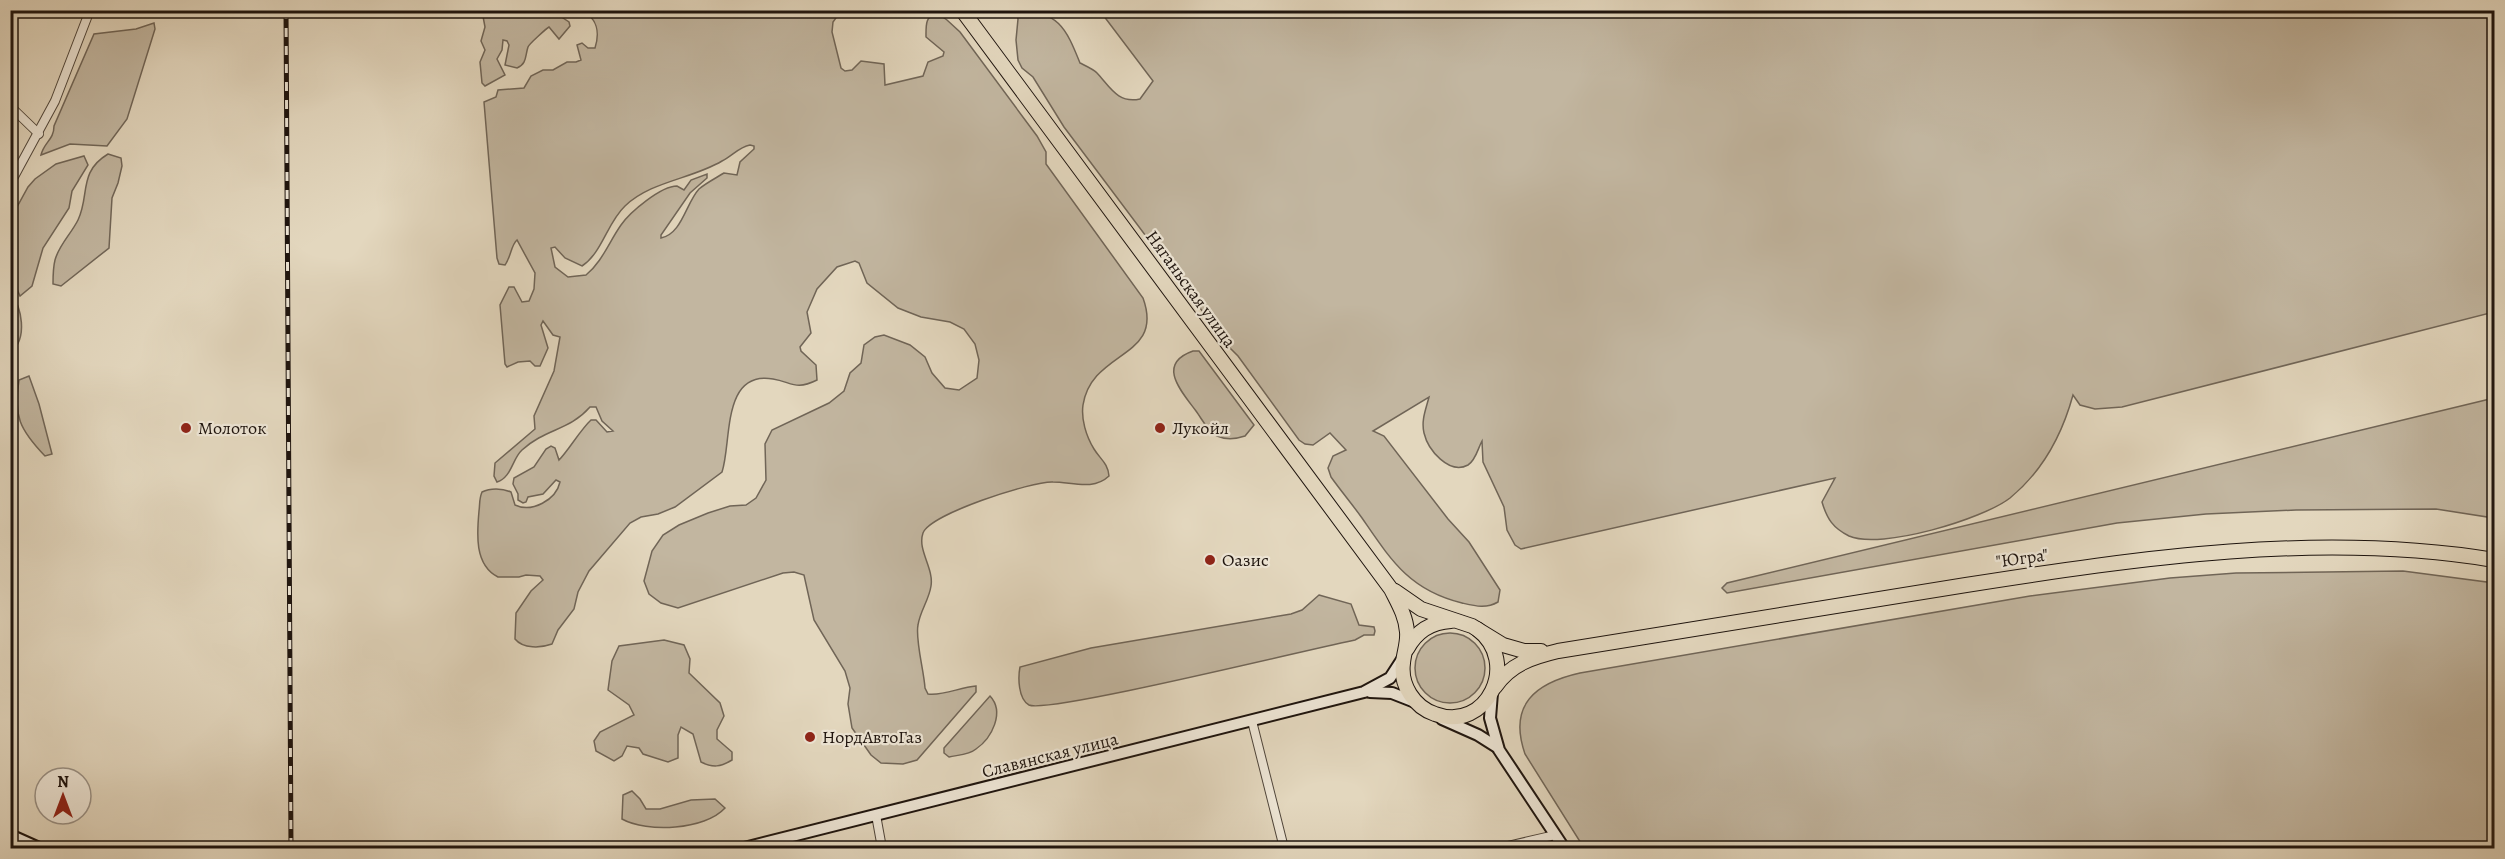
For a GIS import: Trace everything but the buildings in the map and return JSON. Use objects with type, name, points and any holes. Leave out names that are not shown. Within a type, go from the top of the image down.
[{"type":"highway","name":"Няганьская улица","points":[[962,10],[1391,589]]},
{"type":"highway","name":"\"Югра\"","points":[[1558,651],[2027,575],[2214,553],[2356,548],[2439,552],[2494,560]]},
{"type":"highway","points":[[1391,589],[1421,609],[1477,629],[1497,642],[1513,648],[1534,652],[1558,651]]},
{"type":"highway","points":[[1391,589],[1407,625],[1408,642],[1404,682],[1423,707],[1446,716],[1464,715],[1480,706],[1518,664],[1536,656],[1558,651]]},
{"type":"highway","points":[[1405,655],[1413,639],[1425,628],[1440,622],[1456,621]]},
{"type":"highway","points":[[1477,629],[1488,640],[1496,655],[1498,671],[1493,689]]},
{"type":"street","points":[[10,184],[39,134],[71,64],[90,10]]},
{"type":"street","points":[[10,106],[39,134]]},
{"type":"street","points":[[1364,692],[1390,678],[1405,655]]},
{"type":"street","points":[[1493,689],[1490,718],[1499,750],[1564,849]]},
{"type":"street","points":[[1364,692],[1385,692],[1404,697],[1478,735],[1499,750]]},
{"type":"street","name":"Славянская улица","points":[[744,849],[1364,692]]},
{"type":"street","points":[[1252,721],[1284,849]]},
{"type":"street","points":[[876,815],[882,849]]},
{"type":"street","points":[[10,835],[39,849]]},
{"type":"street","points":[[1498,849],[1556,835]]},
{"type":"shaded area","points":[[482,11],[565,11],[563,18],[569,22],[570,26],[559,39],[549,27],[529,45],[524,62],[517,68],[505,65],[509,45],[503,40],[502,50],[497,59],[505,75],[485,86],[482,83],[480,62],[485,50],[481,41],[485,27]]},
{"type":"shaded area","points":[[582,11],[841,11],[833,22],[832,32],[841,68],[845,71],[852,70],[861,61],[884,64],[885,85],[923,76],[928,62],[943,56],[944,52],[926,37],[928,19],[937,13],[960,32],[1037,136],[1046,152],[1046,164],[1143,298],[1147,318],[1144,333],[1136,344],[1099,373],[1089,387],[1083,405],[1083,422],[1086,433],[1105,464],[1109,476],[1096,483],[1082,485],[1042,483],[1004,493],[943,517],[930,525],[923,533],[922,546],[931,579],[930,591],[917,631],[925,688],[928,694],[934,694],[976,686],[976,692],[917,760],[903,764],[881,763],[871,755],[852,728],[848,704],[850,688],[845,671],[814,620],[804,575],[794,572],[783,573],[678,608],[661,603],[649,594],[644,581],[652,551],[663,535],[679,525],[708,513],[730,506],[746,505],[756,498],[766,480],[765,444],[772,430],[829,403],[844,391],[850,373],[861,363],[864,345],[875,337],[884,335],[910,345],[925,357],[932,373],[945,388],[959,390],[977,378],[979,360],[975,344],[964,329],[950,322],[921,317],[898,308],[867,283],[859,263],[855,261],[837,267],[817,289],[807,312],[811,333],[800,347],[801,351],[816,365],[817,380],[804,385],[794,385],[773,379],[756,379],[744,386],[732,411],[722,472],[675,507],[658,514],[641,517],[630,523],[589,571],[578,592],[574,609],[558,630],[552,644],[532,647],[523,645],[515,639],[516,613],[531,591],[543,580],[540,576],[526,575],[498,577],[485,565],[481,557],[478,538],[482,492],[504,490],[511,492],[515,505],[536,506],[554,494],[560,482],[556,480],[543,494],[528,497],[523,503],[518,500],[513,484],[514,478],[534,467],[546,449],[551,446],[555,448],[559,460],[591,420],[596,420],[607,432],[613,431],[602,421],[596,407],[590,407],[574,421],[540,437],[522,450],[502,480],[497,482],[494,476],[495,463],[535,429],[534,416],[554,371],[560,337],[553,335],[543,321],[541,325],[548,348],[540,366],[535,366],[530,361],[518,362],[507,367],[505,364],[500,305],[509,287],[514,287],[522,302],[529,301],[534,289],[535,273],[517,240],[505,265],[499,264],[497,258],[484,102],[496,97],[498,90],[524,88],[531,76],[543,70],[553,70],[567,62],[581,60],[577,45],[582,43],[588,48],[595,48],[596,42],[596,26]],"holes":[[[754,146],[754,149],[740,162],[737,175],[724,173],[699,189],[679,224],[668,235],[661,238],[690,193],[707,178],[707,174],[691,180],[684,190],[677,186],[663,190],[638,207],[621,225],[601,258],[586,275],[568,277],[555,267],[551,248],[555,247],[565,258],[582,266],[595,254],[619,213],[635,198],[659,186],[710,167],[742,148]]]},
{"type":"shaded area","points":[[1016,11],[1042,14],[1051,18],[1065,31],[1080,63],[1095,72],[1120,97],[1132,100],[1140,99],[1153,81],[1100,11],[2494,11],[2494,312],[2122,407],[2095,409],[2080,405],[2073,395],[2050,451],[2032,476],[2010,498],[1978,515],[1956,523],[1907,536],[1884,539],[1849,536],[1831,522],[1822,502],[1835,478],[1521,549],[1515,545],[1507,530],[1504,507],[1483,462],[1482,441],[1473,460],[1461,467],[1447,464],[1430,447],[1423,424],[1429,397],[1373,431],[1384,436],[1448,519],[1469,542],[1500,590],[1498,602],[1485,606],[1471,605],[1428,590],[1392,560],[1331,477],[1328,468],[1333,456],[1346,450],[1330,433],[1313,445],[1299,440],[1064,127],[1033,77],[1022,68],[1018,60]]},
{"type":"shaded area","points":[[154,23],[155,29],[127,119],[107,146],[70,144],[41,155],[52,135],[94,34],[136,29]]},
{"type":"shaded area","points":[[108,154],[121,158],[122,166],[112,198],[109,248],[61,286],[53,284],[55,260],[59,249],[82,211],[88,176],[92,168]]},
{"type":"shaded area","points":[[84,156],[88,165],[72,191],[69,208],[43,248],[32,286],[20,296],[11,275],[11,218],[35,179],[56,164]]},
{"type":"shaded area","points":[[10,291],[18,306],[21,322],[20,339],[11,353]]},
{"type":"shaded area","points":[[1199,351],[1254,425],[1245,436],[1227,439],[1211,432],[1179,387],[1174,370],[1176,363],[1182,356]]},
{"type":"shaded area","points":[[29,376],[52,454],[45,456],[24,430],[18,413],[19,380]]},
{"type":"shaded area","points":[[2494,398],[2494,518],[2436,509],[2296,510],[2206,514],[2117,523],[1727,593],[1722,588],[1727,583]]},
{"type":"shaded area","points":[[2403,571],[2494,583],[2494,848],[1584,848],[1525,754],[1521,737],[1520,722],[1523,709],[1529,699],[1550,683],[1580,673],[2030,596],[2170,578],[2236,573]]},
{"type":"shaded area","points":[[1319,595],[1351,604],[1359,625],[1374,627],[1374,635],[1364,635],[1355,640],[1082,700],[1029,705],[1021,693],[1020,667],[1091,648],[1291,614],[1302,610]]},
{"type":"shaded area","points":[[1450,633],[1463,636],[1475,643],[1482,655],[1485,668],[1482,681],[1475,693],[1463,700],[1450,703],[1437,700],[1425,693],[1418,681],[1415,668],[1418,655],[1425,643],[1437,636]]},
{"type":"shaded area","points":[[664,640],[684,645],[690,659],[689,673],[720,703],[724,716],[717,730],[717,739],[732,752],[732,760],[713,766],[701,762],[693,734],[681,727],[678,735],[678,758],[668,762],[643,754],[639,748],[627,746],[622,756],[614,761],[596,751],[594,741],[600,732],[634,715],[629,705],[608,690],[612,661],[619,646]]},
{"type":"shaded area","points":[[990,696],[996,709],[996,717],[995,724],[987,738],[973,751],[949,757],[944,753],[944,748]]},
{"type":"shaded area","points":[[632,791],[646,809],[660,809],[691,800],[715,799],[725,808],[704,821],[690,825],[646,826],[622,819],[623,795]]},
{"type":"railway","points":[[286,10],[291,848]]},
{"type":"place","name":"Молоток","points":[[186,428]]},
{"type":"place","name":"Лукойл","points":[[1160,428]]},
{"type":"place","name":"Оазис","points":[[1210,560]]},
{"type":"place","name":"НордАвтоГаз","points":[[810,737]]}]
